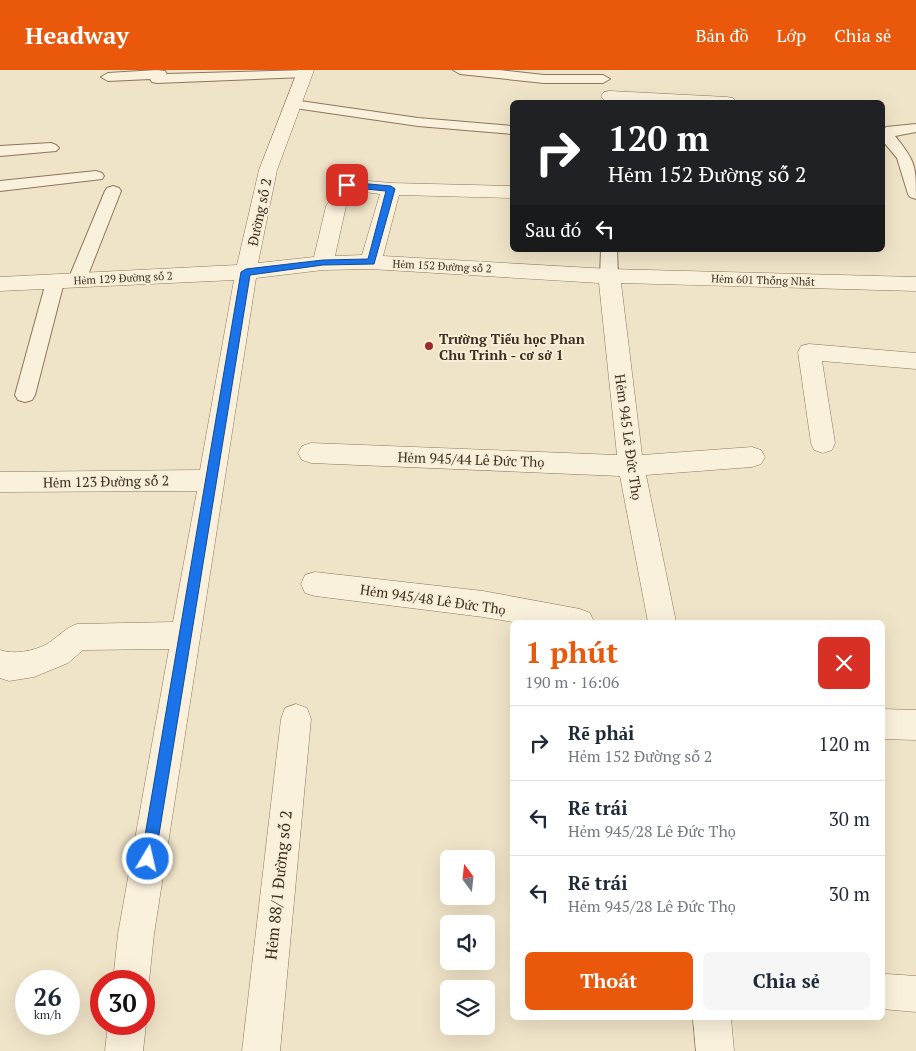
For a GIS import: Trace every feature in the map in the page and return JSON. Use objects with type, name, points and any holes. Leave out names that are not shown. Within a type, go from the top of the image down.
[{"type":"street","name":"Đường số 2","points":[[132,970],[137,924],[246,272],[268,170],[305,71]]},
{"type":"street","points":[[610,99],[649,100]]},
{"type":"street","points":[[347,185],[391,189],[510,192]]},
{"type":"street","points":[[371,262],[391,189]]},
{"type":"street","points":[[323,262],[336,206]]},
{"type":"street","name":"Hẻm 152 Đường số 2","points":[[246,272],[323,262],[371,262],[610,276]]},
{"type":"street","name":"Hẻm 129 Đường số 2","points":[[0,284],[246,272]]},
{"type":"street","name":"Hẻm 601 Thống Nhất","points":[[610,276],[916,284]]},
{"type":"street","name":"Hẻm 945 Lê Đức Thọ","points":[[610,276],[631,466],[662,620]]},
{"type":"street","points":[[823,442],[810,352],[916,361]]},
{"type":"street","name":"Hẻm 945/44 Lê Đức Thọ","points":[[311,453],[631,466],[752,456]]},
{"type":"street","name":"Hẻm 123 Đường số 2","points":[[0,482],[211,480]]},
{"type":"street","name":"Hẻm 945/48 Lê Đức Thọ","points":[[315,584],[483,604],[569,620]]},
{"type":"street","points":[[0,664],[9,667],[34,663],[58,653],[77,638],[185,635]]},
{"type":"street","name":"Hẻm 88/1 Đường số 2","points":[[261,1051],[296,719]]},
{"type":"street","points":[[885,724],[916,725]]},
{"type":"street","points":[[712,1020],[715,1051]]},
{"type":"street","points":[[124,1051],[126,1035]]},
{"type":"lane","points":[[460,70],[544,79],[603,74],[610,99]]},
{"type":"lane","points":[[108,77],[160,74],[157,79],[305,71]]},
{"type":"lane","points":[[293,104],[418,122],[510,130]]},
{"type":"lane","points":[[916,128],[891,130],[887,136],[904,157],[916,194]]},
{"type":"lane","points":[[0,151],[51,148]]},
{"type":"lane","points":[[0,186],[96,176]]},
{"type":"lane","points":[[77,280],[113,191]]},
{"type":"lane","name":"Hẻm 945 Lê Đức Thọ","points":[[609,252],[610,276]]},
{"type":"lane","points":[[25,395],[55,282]]},
{"type":"place","name":"Trường Tiểu học Phan Chu Trinh - cơ sở 1","points":[[429,346]]},
{"type":"route","points":[[148,859],[246,272],[323,262],[371,262],[391,189],[347,185]]}]
